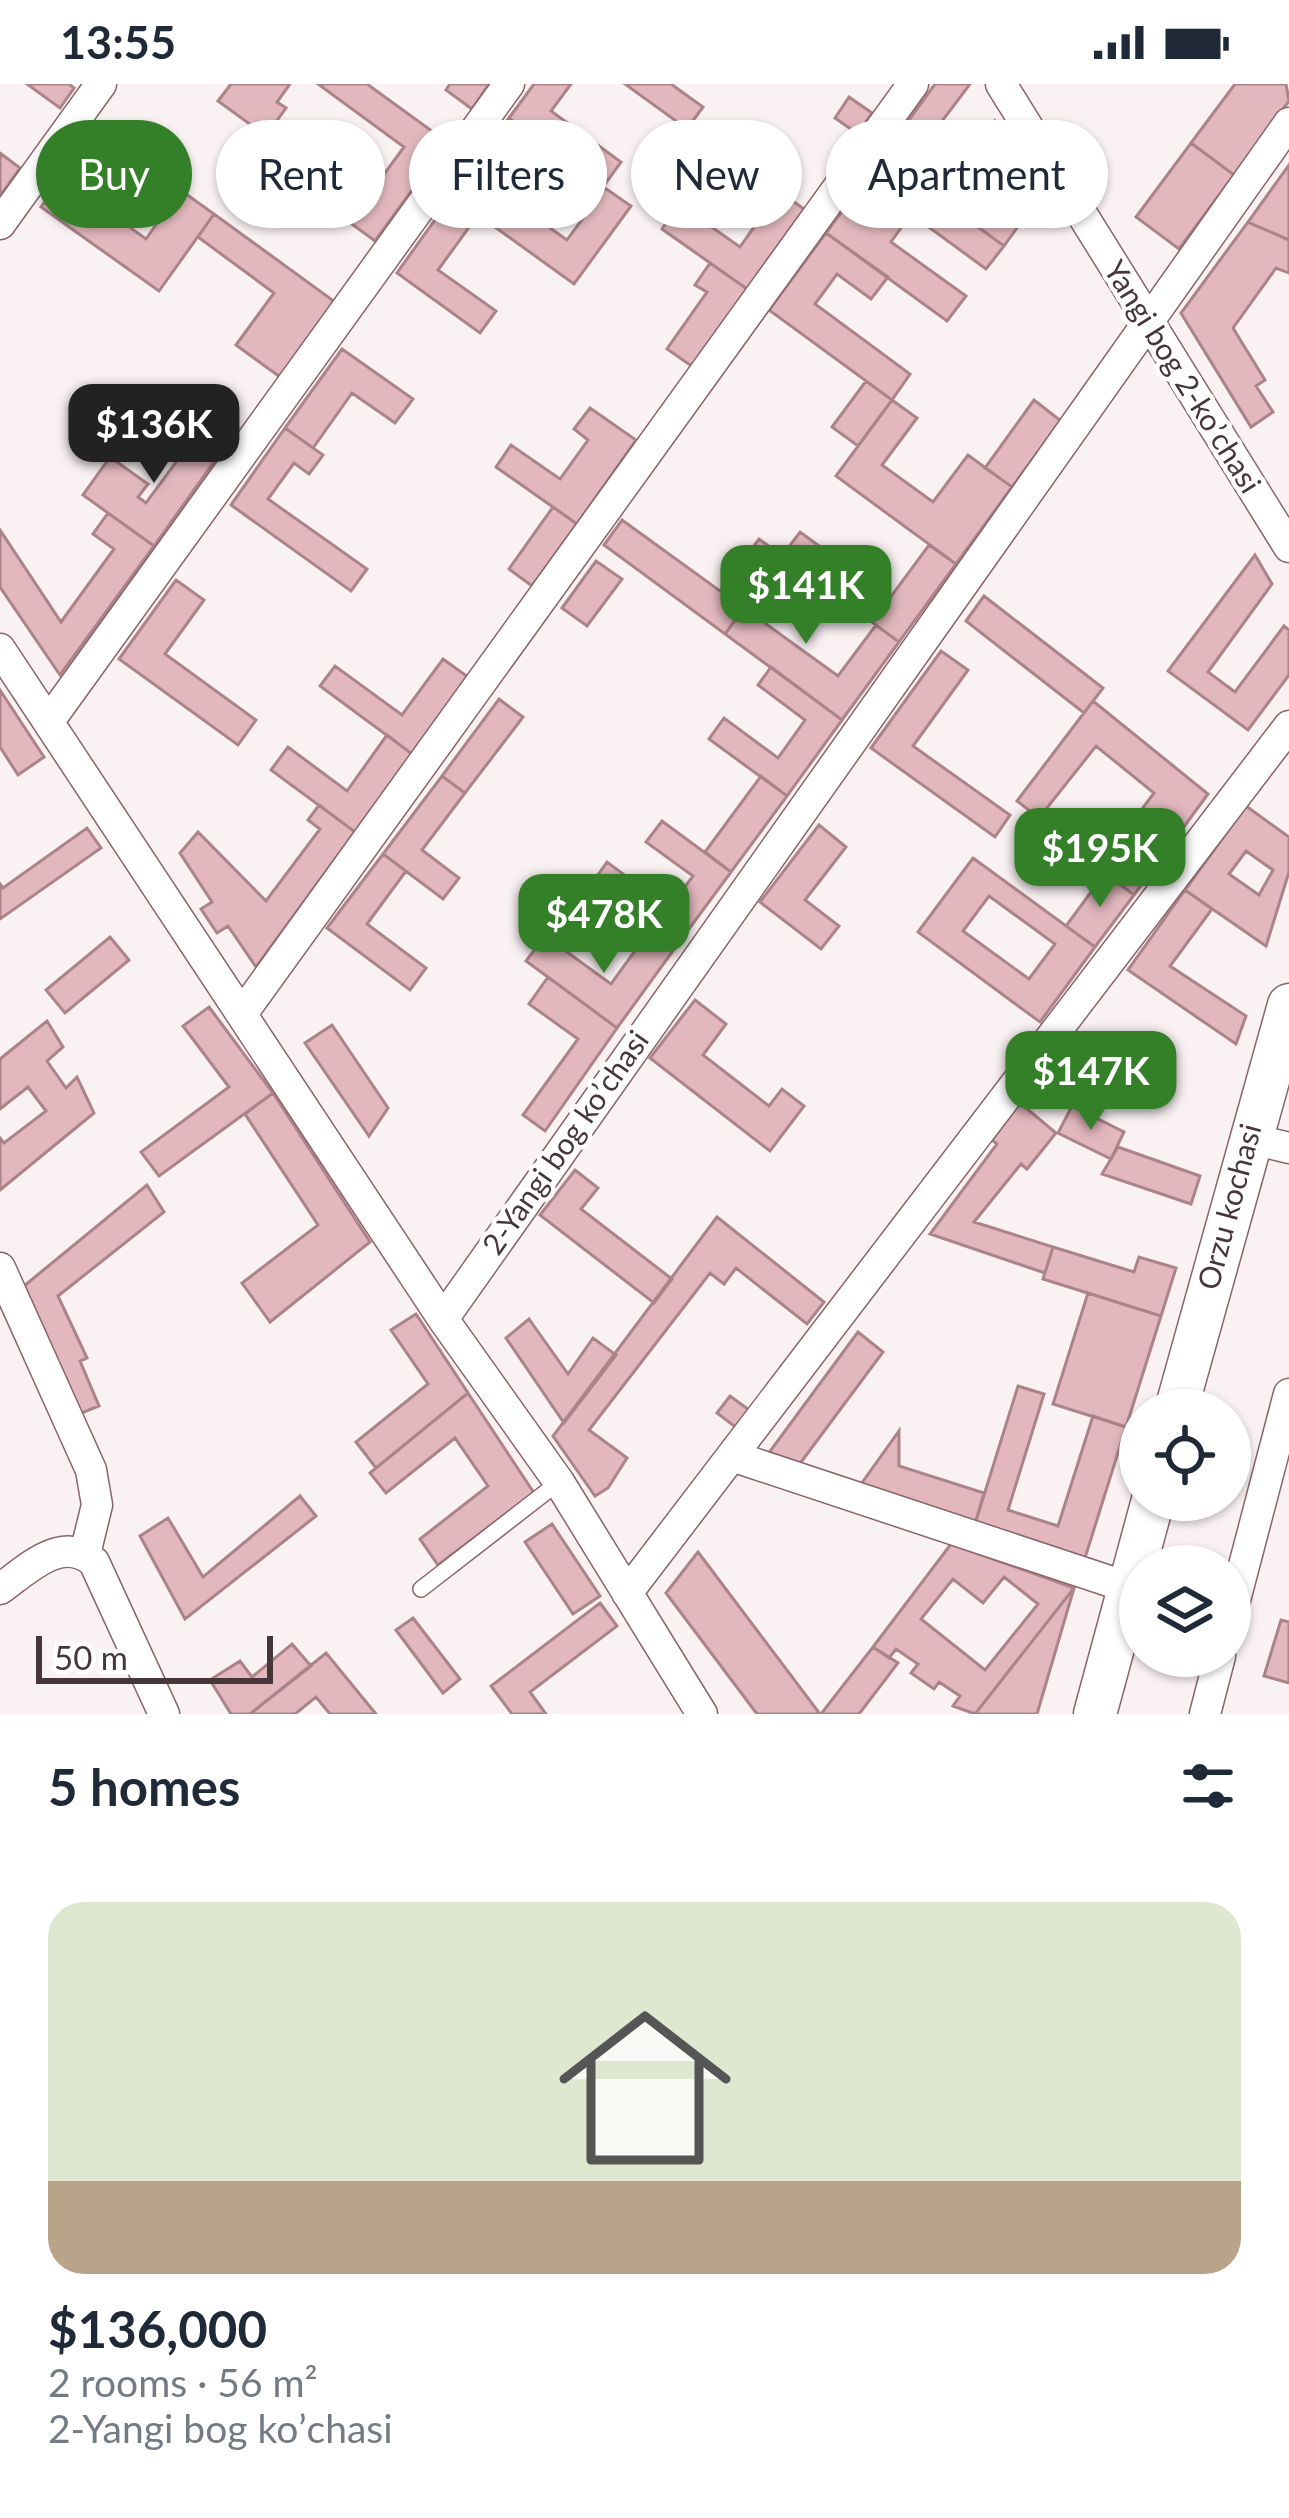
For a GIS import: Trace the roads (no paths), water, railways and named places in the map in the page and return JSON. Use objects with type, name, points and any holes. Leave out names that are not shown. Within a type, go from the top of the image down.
[{"type":"main road","name":"Orzu kochasi","points":[[1182,1389],[1248,1138],[1289,1005]]},
{"type":"main road","points":[[1095,1714],[1119,1628]]},
{"type":"street","points":[[0,224],[101,84]]},
{"type":"street","points":[[49,721],[509,84]]},
{"type":"street","points":[[244,1011],[913,84]]},
{"type":"street","name":"Yangi bog 2-koʼchasi","points":[[1001,84],[1289,547]]},
{"type":"street","name":"2-Yangi bog koʼchasi","points":[[443,1319],[1145,320],[1289,123]]},
{"type":"street","points":[[0,649],[244,1011],[443,1319],[559,1482],[692,1709]]},
{"type":"street","points":[[627,1593],[1289,726]]},
{"type":"street","points":[[1248,1138],[1289,1148]]},
{"type":"street","points":[[0,1268],[92,1470],[98,1505],[85,1554]]},
{"type":"street","points":[[1249,1545],[1289,1394]]},
{"type":"street","points":[[735,1457],[1119,1584]]},
{"type":"street","points":[[0,1589],[55,1551],[85,1554],[94,1562],[164,1714]]},
{"type":"street","points":[[1205,1714],[1215,1677]]},
{"type":"lane","points":[[422,1589],[559,1482]]}]
